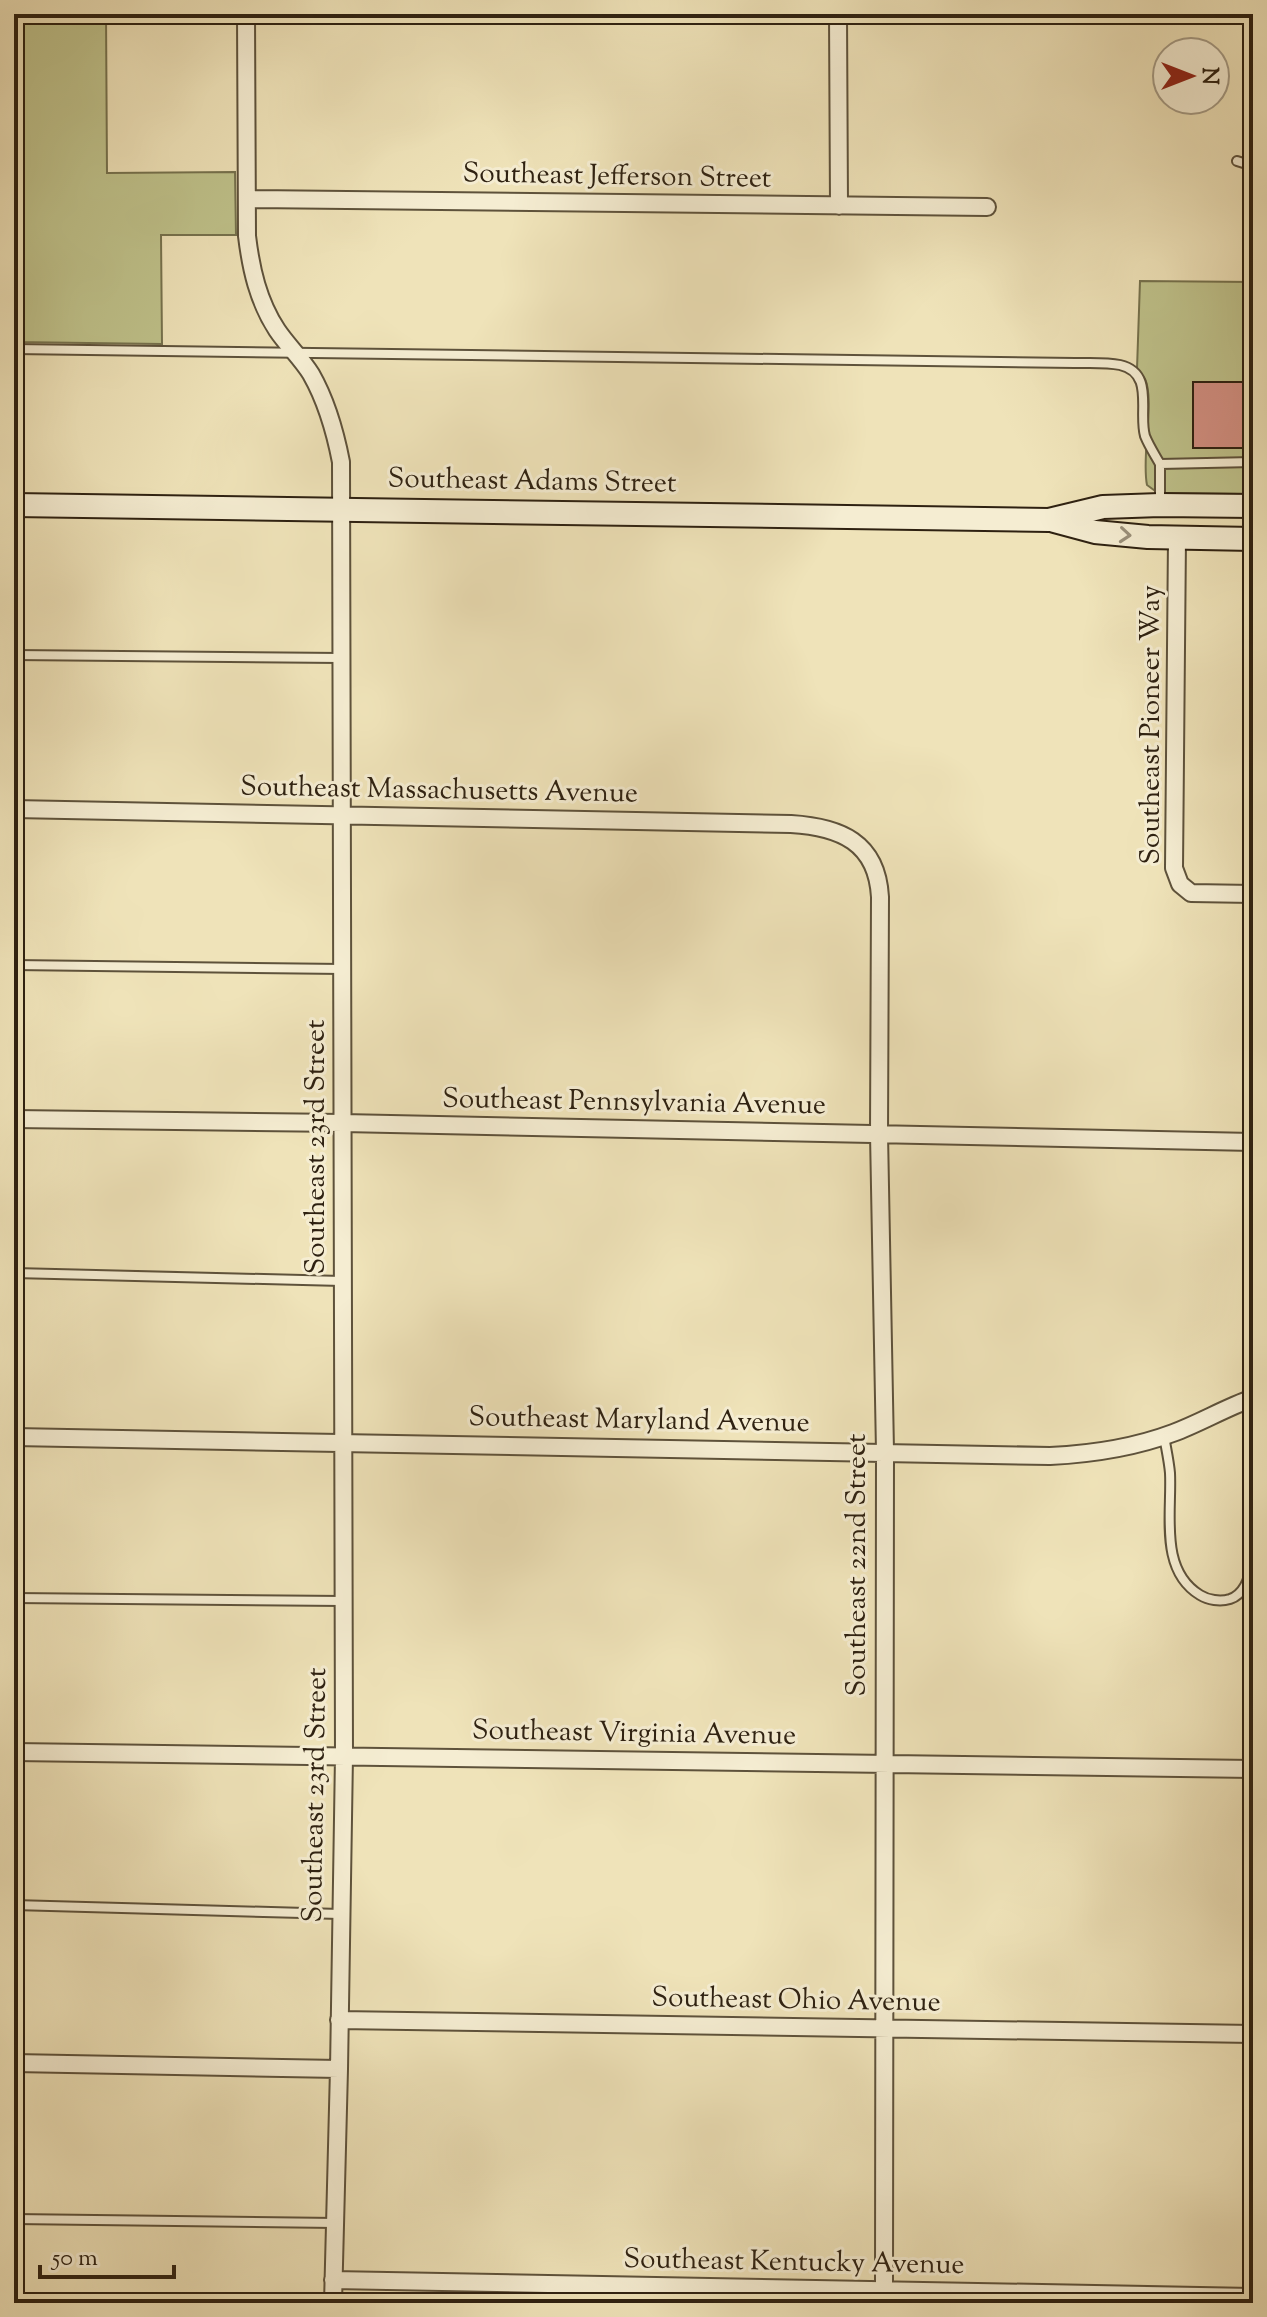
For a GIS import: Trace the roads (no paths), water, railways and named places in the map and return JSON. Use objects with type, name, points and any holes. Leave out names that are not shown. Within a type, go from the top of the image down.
[{"type":"main road","name":"Southeast Adams Street","points":[[14,505],[1049,520],[1095,532],[1253,539]]},
{"type":"main road","name":"Southeast Adams Street","points":[[1049,520],[1103,507],[1253,506]]},
{"type":"street","name":"Southeast 23rd Street","points":[[246,14],[247,236],[256,285],[268,314],[310,372],[325,401],[336,433],[341,462],[344,1756],[333,2303]]},
{"type":"street","points":[[838,14],[839,206]]},
{"type":"street","name":"Southeast Jefferson Street","points":[[247,199],[987,207]]},
{"type":"street","name":"Southeast Pioneer Way","points":[[1177,538],[1174,868],[1180,884],[1191,893],[1253,894]]},
{"type":"street","name":"Southeast Massachusetts Avenue","points":[[14,809],[791,824],[830,829],[857,844]]},
{"type":"street","name":"Southeast 22nd Street","points":[[857,844],[870,859],[880,887],[879,1134],[885,1451],[884,2291]]},
{"type":"street","name":"Southeast Pennsylvania Avenue","points":[[14,1119],[1253,1142]]},
{"type":"street","name":"Southeast Maryland Avenue","points":[[14,1437],[1074,1455],[1114,1450],[1164,1436],[1253,1398]]},
{"type":"street","name":"Southeast Virginia Avenue","points":[[14,1752],[1253,1769]]},
{"type":"street","name":"Southeast Ohio Avenue","points":[[339,2020],[1253,2034]]},
{"type":"street","points":[[14,2063],[339,2069]]},
{"type":"street","name":"Southeast Kentucky Avenue","points":[[333,2280],[1253,2297]]},
{"type":"lane","points":[[1237,161],[1253,166]]},
{"type":"lane","points":[[14,349],[1119,365],[1129,368],[1143,385],[1144,434],[1160,464],[1160,505]]},
{"type":"lane","points":[[1160,464],[1253,462]]},
{"type":"lane","points":[[14,655],[342,658]]},
{"type":"lane","points":[[14,965],[343,969]]},
{"type":"lane","points":[[14,1273],[342,1281]]},
{"type":"lane","points":[[1164,1436],[1170,1470],[1171,1553],[1180,1578],[1208,1600],[1229,1600],[1248,1581],[1253,1564]]},
{"type":"lane","points":[[14,1598],[343,1601]]},
{"type":"lane","points":[[14,1905],[340,1914]]},
{"type":"lane","points":[[14,2219],[336,2223]]}]
